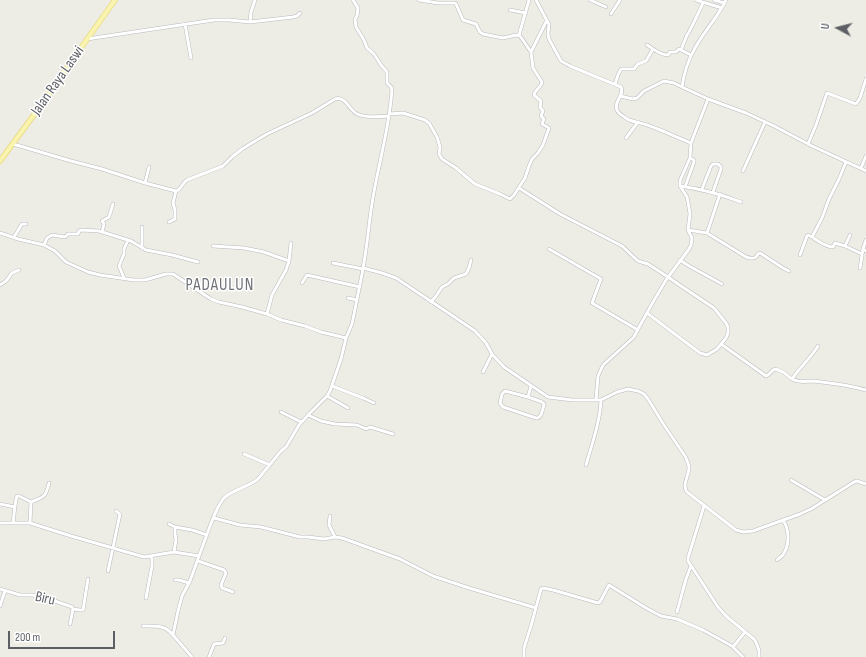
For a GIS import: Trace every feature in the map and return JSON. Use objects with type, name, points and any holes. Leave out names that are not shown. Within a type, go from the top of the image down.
[{"type":"main road","name":"Jalan Raya Laswi","points":[[0,161],[115,0]]},
{"type":"street","points":[[250,22],[251,12],[255,0]]},
{"type":"street","points":[[173,635],[182,596],[189,583],[207,535],[223,499],[258,480],[281,451],[286,447],[290,438],[301,422],[327,396],[332,386],[346,338],[352,324],[360,287],[371,206],[389,115],[392,88],[387,83],[386,70],[374,54],[367,48],[356,27],[355,19],[358,16],[358,8],[353,0]]},
{"type":"street","points":[[419,0],[434,1],[445,4],[455,3],[463,20],[476,24],[480,32],[483,34],[503,38],[519,35]]},
{"type":"street","points":[[519,35],[529,0]]},
{"type":"street","points":[[536,0],[550,25],[548,34],[549,39],[561,61],[622,88],[622,92],[616,105],[618,112],[629,120],[638,122],[691,143]]},
{"type":"street","points":[[590,0],[606,7]]},
{"type":"street","points":[[599,4],[602,0]]},
{"type":"street","points":[[611,14],[620,0]]},
{"type":"street","points":[[696,0],[722,8]]},
{"type":"street","points":[[682,87],[691,54],[725,2],[714,0]]},
{"type":"street","points":[[681,50],[702,2]]},
{"type":"street","points":[[510,10],[526,13]]},
{"type":"street","points":[[87,39],[214,20],[250,22],[293,17],[300,13]]},
{"type":"street","points":[[531,52],[547,20]]},
{"type":"street","points":[[185,24],[191,58]]},
{"type":"street","points":[[169,222],[175,219],[176,210],[173,201],[176,191],[180,189],[186,180],[223,166],[242,148],[266,134],[312,113],[338,98],[342,99],[358,115],[378,117],[403,113],[425,120],[437,137],[440,147],[440,156],[478,186],[510,199],[513,198],[525,178],[530,162],[543,145],[549,128],[542,124],[544,119],[541,116],[543,111],[540,107],[541,101],[534,95],[542,83],[534,68],[531,52],[519,35]]},
{"type":"street","points":[[647,45],[656,52],[667,55],[678,49],[691,54]]},
{"type":"street","points":[[615,84],[621,69],[634,69],[638,64],[646,61],[653,49]]},
{"type":"street","points":[[808,144],[816,125],[826,93],[856,104],[860,98],[866,79]]},
{"type":"street","points":[[620,96],[633,99],[637,98],[644,91],[664,81],[674,83],[708,99],[746,113],[866,171]]},
{"type":"street","points":[[596,400],[598,376],[603,365],[634,337],[668,277],[691,245],[692,238],[688,230],[690,214],[688,200],[680,186],[682,176],[690,158],[691,143],[708,99]]},
{"type":"street","points":[[626,138],[638,122]]},
{"type":"street","points":[[743,171],[765,122]]},
{"type":"street","points":[[13,144],[176,191]]},
{"type":"street","points":[[861,168],[866,156]]},
{"type":"street","points":[[685,187],[694,162],[694,160],[690,158]]},
{"type":"street","points":[[812,237],[822,218],[846,162]]},
{"type":"street","points":[[702,190],[711,166],[713,164],[718,164],[721,169],[713,192]]},
{"type":"street","points":[[145,183],[150,168]]},
{"type":"street","points":[[680,186],[713,192],[741,202]]},
{"type":"street","points":[[519,188],[560,214],[622,246],[638,261],[648,264],[714,308],[726,323],[728,333],[717,349],[707,355],[700,353],[647,313]]},
{"type":"street","points":[[707,233],[720,194]]},
{"type":"street","points":[[102,232],[104,224],[102,221],[109,217],[113,204]]},
{"type":"street","points":[[14,237],[22,224],[26,224]]},
{"type":"street","points":[[142,227],[142,248]]},
{"type":"street","points":[[44,245],[47,238],[52,235],[65,237],[68,234],[78,234],[79,231],[86,230],[102,232],[128,240],[150,251],[184,257],[198,262]]},
{"type":"street","points":[[688,230],[707,233],[746,258],[756,257],[758,253],[760,253],[789,271]]},
{"type":"street","points":[[0,233],[44,245],[55,251],[66,262],[88,272],[134,280],[145,280],[171,274],[218,302],[267,314],[321,332],[346,338]]},
{"type":"street","points":[[800,255],[808,235],[831,248],[835,243],[862,254]]},
{"type":"street","points":[[845,246],[850,235]]},
{"type":"street","points":[[124,278],[119,266],[128,240]]},
{"type":"street","points":[[860,268],[866,240]]},
{"type":"street","points":[[267,314],[272,296],[286,270],[289,261],[291,243]]},
{"type":"street","points":[[213,246],[251,249],[289,261]]},
{"type":"street","points":[[549,249],[601,279],[592,303],[638,330]]},
{"type":"street","points":[[431,302],[442,287],[454,278],[466,274],[469,268],[470,260]]},
{"type":"street","points":[[680,260],[722,284]]},
{"type":"street","points":[[333,262],[363,268],[396,278],[475,331],[504,367],[541,394],[551,398],[572,400],[601,400],[617,392],[628,389],[644,394],[688,461],[689,468],[685,490],[693,498],[736,530],[743,532],[753,531],[811,509],[854,482],[861,481],[866,484]]},
{"type":"street","points":[[0,285],[6,281],[12,273],[19,270]]},
{"type":"street","points":[[302,283],[306,275],[360,287]]},
{"type":"street","points":[[348,298],[357,300]]},
{"type":"street","points":[[721,344],[766,376],[776,369],[792,379],[801,382],[814,381],[852,386],[866,390]]},
{"type":"street","points":[[792,379],[813,355],[818,346]]},
{"type":"street","points":[[482,372],[492,354]]},
{"type":"street","points":[[332,386],[374,403]]},
{"type":"street","points":[[528,397],[531,386]]},
{"type":"street","points":[[505,391],[528,397],[544,404],[541,415],[538,418],[503,407],[500,403],[502,394],[505,391]]},
{"type":"street","points":[[327,396],[348,408]]},
{"type":"street","points":[[586,465],[596,430],[601,408],[601,400]]},
{"type":"street","points":[[281,412],[301,422]]},
{"type":"street","points":[[308,415],[329,423],[357,425],[366,429],[370,427],[393,434]]},
{"type":"street","points":[[244,454],[270,465]]},
{"type":"street","points":[[791,480],[825,500]]},
{"type":"street","points":[[13,523],[15,499],[17,496],[31,502],[41,498],[48,490],[49,483]]},
{"type":"street","points":[[30,523],[31,502]]},
{"type":"street","points":[[0,504],[15,507]]},
{"type":"street","points":[[704,506],[688,558],[691,566],[718,607],[726,616],[754,640],[759,657]]},
{"type":"street","points":[[108,571],[120,514],[116,511]]},
{"type":"street","points":[[330,516],[329,525],[334,537]]},
{"type":"street","points":[[214,518],[240,525],[261,527],[300,537],[327,539],[334,537],[342,538],[400,559],[433,576],[536,608]]},
{"type":"street","points":[[777,560],[784,553],[788,541],[787,526],[783,520]]},
{"type":"street","points":[[0,523],[30,523],[144,557],[174,552],[200,556]]},
{"type":"street","points":[[169,524],[175,527],[192,530],[207,535]]},
{"type":"street","points":[[174,552],[176,539],[175,527]]},
{"type":"street","points":[[146,598],[152,562],[152,558],[150,556]]},
{"type":"street","points":[[198,561],[224,570],[226,573],[221,585],[222,588],[233,592]]},
{"type":"street","points":[[677,612],[691,566]]},
{"type":"street","points":[[73,609],[83,610],[88,579]]},
{"type":"street","points":[[175,580],[189,583]]},
{"type":"street","points":[[524,657],[524,648],[540,590],[542,588],[598,603],[610,585],[661,616],[678,619],[704,630],[733,647],[743,657]]},
{"type":"street","name":"Biru","points":[[0,589],[20,595],[32,595],[49,599],[72,607],[73,609],[70,624]]},
{"type":"street","points":[[0,606],[5,591]]},
{"type":"street","points":[[144,626],[164,627],[192,657]]},
{"type":"street","points":[[733,647],[745,632]]},
{"type":"street","points":[[209,657],[214,644],[223,643],[226,638]]},
{"type":"district","name":"PADAULUN","points":[[220,286]]}]
